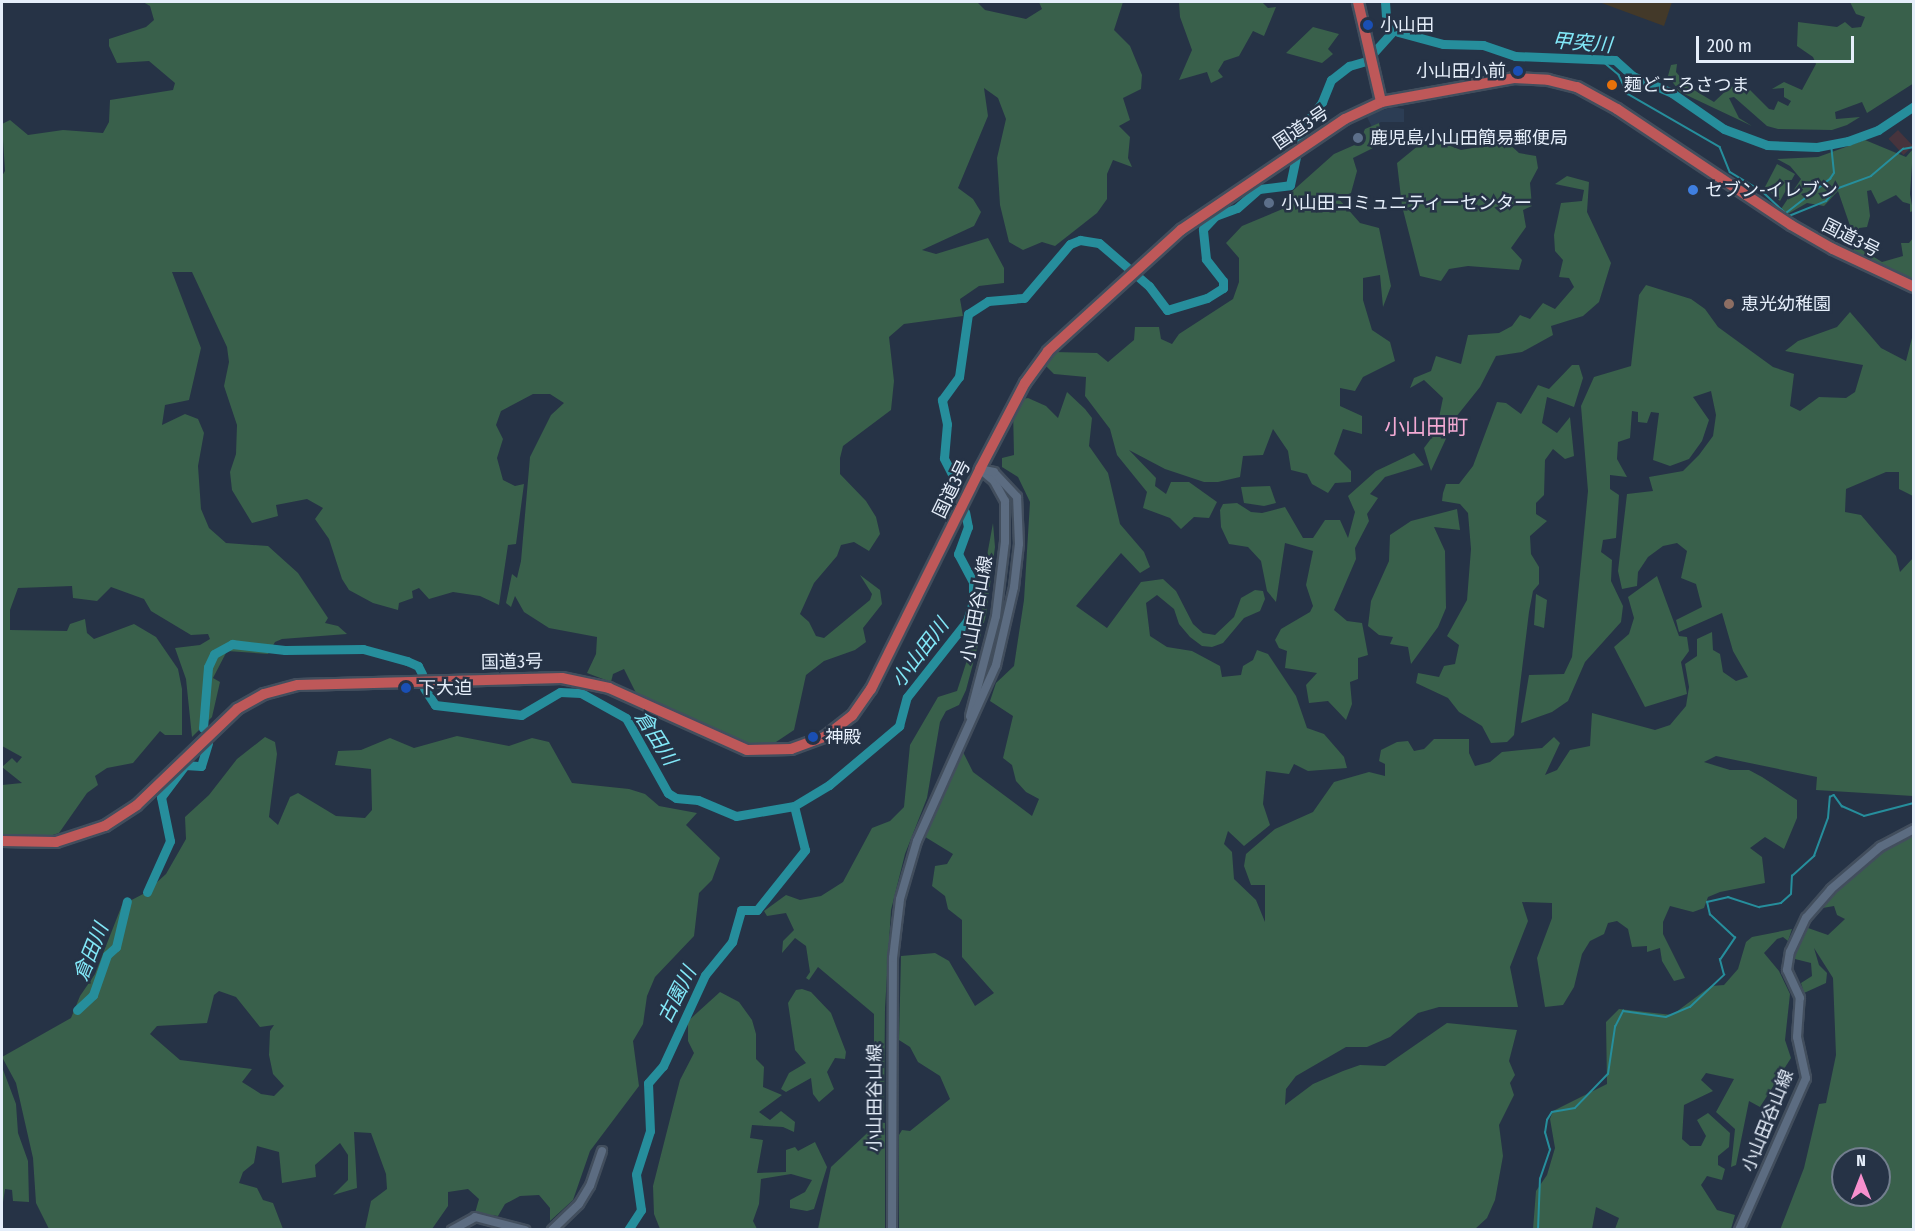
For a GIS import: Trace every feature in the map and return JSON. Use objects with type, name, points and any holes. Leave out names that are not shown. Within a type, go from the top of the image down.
[{"type":"highway","points":[[1358,2],[1381,102]]},
{"type":"highway","name":"国道3号","points":[[2,841],[56,842],[105,826],[137,804],[231,714],[264,694],[298,685],[578,679],[609,688],[730,746],[774,751],[805,745],[839,727],[867,696],[1025,383],[1048,351],[1141,263],[1181,230],[1345,119],[1381,102],[1514,78],[1548,80],[1577,87],[1617,109],[1833,249],[1914,287]]},
{"type":"main road","name":"小山田谷山線","points":[[966,729],[981,705],[1004,643],[1019,544],[1019,505],[1013,489],[994,472],[980,469]]},
{"type":"main road","name":"小山田谷山線","points":[[892,1230],[896,927],[914,849],[966,729],[996,616],[1005,542],[1001,491],[980,469]]},
{"type":"main road","name":"小山田谷山線","points":[[1739,1230],[1806,1078],[1797,1037],[1800,998],[1787,970],[1790,952],[1806,918],[1831,889],[1880,847],[1914,829]]},
{"type":"street","points":[[552,1230],[579,1204],[590,1186],[602,1151]]},
{"type":"street","points":[[452,1230],[474,1217],[525,1230]]},
{"type":"shaded area","points":[[1599,2],[1672,2],[1664,26]]},
{"type":"shaded area","points":[[1393,107],[1404,109],[1404,122],[1381,122],[1372,127],[1366,115]]},
{"type":"shaded area","points":[[1898,130],[1913,146],[1903,155],[1888,139]]},
{"type":"green space","points":[[143,2],[977,2],[985,10],[1026,19],[1042,9],[1039,2],[1123,2],[1114,30],[1130,46],[1142,75],[1141,89],[1123,98],[1130,120],[1119,126],[1130,137],[1128,158],[1132,167],[1113,160],[1107,174],[1107,199],[1097,213],[1055,246],[1042,242],[1023,250],[1009,242],[1000,205],[997,158],[1006,119],[998,98],[984,88],[988,116],[958,188],[973,199],[981,212],[974,226],[922,250],[936,254],[988,238],[1004,268],[1004,283],[979,286],[960,299],[963,316],[904,324],[889,337],[894,381],[891,410],[843,446],[840,458],[840,474],[866,501],[876,517],[880,534],[869,551],[854,542],[841,545],[837,556],[814,583],[800,614],[809,622],[816,636],[824,638],[870,600],[872,594],[860,575],[880,590],[882,604],[863,628],[866,642],[855,650],[824,661],[806,675],[794,730],[776,742],[760,746],[734,743],[636,693],[624,669],[613,674],[611,682],[587,673],[596,654],[597,637],[549,628],[524,612],[515,596],[511,607],[506,603],[512,574],[517,578],[521,561],[530,457],[551,415],[564,403],[550,394],[533,394],[501,411],[496,425],[503,439],[497,458],[503,480],[515,486],[524,484],[516,544],[508,545],[499,605],[480,596],[453,592],[429,599],[419,588],[412,591],[413,598],[399,603],[398,610],[373,603],[349,590],[342,579],[329,539],[315,519],[323,508],[307,499],[276,505],[278,516],[252,523],[232,490],[230,472],[236,454],[237,425],[224,386],[229,362],[227,347],[192,272],[172,272],[201,348],[189,400],[165,405],[162,425],[185,414],[198,419],[204,433],[198,466],[201,509],[209,528],[226,543],[268,546],[298,573],[328,618],[325,623],[338,626],[347,634],[282,639],[275,642],[268,654],[227,651],[213,678],[220,682],[212,717],[192,737],[186,679],[175,648],[200,645],[210,639],[208,634],[191,635],[151,611],[144,599],[111,587],[97,601],[73,598],[72,586],[18,588],[10,610],[10,630],[67,631],[70,624],[85,619],[87,633],[94,639],[134,624],[156,637],[178,669],[182,689],[182,735],[165,735],[160,731],[133,763],[107,768],[95,776],[98,785],[87,793],[59,833],[40,839],[2,838],[2,785],[22,783],[2,767],[12,758],[17,763],[22,757],[2,746],[2,176],[5,171],[2,124],[10,120],[28,135],[63,130],[103,133],[109,122],[110,100],[173,90],[175,83],[149,61],[117,63],[109,46],[109,39],[146,27],[154,20],[150,6]]},
{"type":"green space","points":[[1179,2],[1262,2],[1268,8],[1276,7],[1264,36],[1253,31],[1239,56],[1224,61],[1218,71],[1223,77],[1211,83],[1207,72],[1179,80],[1192,50],[1180,17]]},
{"type":"green space","points":[[1850,2],[1913,2],[1914,83],[1867,113],[1862,102],[1835,112],[1836,119],[1860,117],[1847,125],[1832,130],[1778,129],[1767,126],[1734,97],[1729,98],[1739,118],[1752,126],[1680,92],[1668,76],[1671,65],[1677,64],[1676,72],[1689,87],[1714,102],[1731,86],[1741,91],[1750,90],[1769,109],[1774,110],[1778,101],[1788,106],[1791,101],[1784,97],[1784,88],[1772,89],[1784,82],[1802,90],[1816,64],[1813,57],[1797,46],[1798,22],[1837,27],[1845,22],[1852,28],[1861,27],[1865,17],[1856,14]]},
{"type":"green space","points":[[1313,27],[1339,34],[1328,49],[1333,54],[1322,63],[1286,53]]},
{"type":"green space","points":[[1379,123],[1381,133],[1373,136],[1373,148],[1353,158],[1357,171],[1351,193],[1338,198],[1360,223],[1379,228],[1391,286],[1383,307],[1380,275],[1363,278],[1363,300],[1372,330],[1390,342],[1395,361],[1363,377],[1355,391],[1340,388],[1340,406],[1362,416],[1362,434],[1343,429],[1334,454],[1351,471],[1351,482],[1335,483],[1328,493],[1312,484],[1307,474],[1291,470],[1288,451],[1273,429],[1263,455],[1243,456],[1240,477],[1218,482],[1204,482],[1165,469],[1129,450],[1156,478],[1155,486],[1166,494],[1171,482],[1189,482],[1217,502],[1209,518],[1194,517],[1181,529],[1170,518],[1143,508],[1147,492],[1117,455],[1110,429],[1085,396],[1086,377],[1054,374],[1044,364],[1054,352],[1097,353],[1108,362],[1134,340],[1135,327],[1159,327],[1161,339],[1172,344],[1179,334],[1233,299],[1239,282],[1239,258],[1226,243],[1242,226],[1285,208],[1288,195],[1334,154],[1359,143],[1365,129]]},
{"type":"green space","points":[[1865,140],[1906,157],[1913,149],[1910,194],[1913,211],[1910,212],[1910,204],[1903,202],[1896,195],[1878,204],[1871,190],[1867,191],[1870,216],[1867,227],[1859,228],[1861,249],[1882,262],[1903,256],[1901,243],[1909,243],[1913,238],[1913,284],[1853,252],[1856,243],[1838,191],[1824,206],[1807,203],[1786,215],[1781,209],[1801,179],[1790,166],[1777,159],[1818,157]]},
{"type":"green space","points":[[1507,142],[1519,153],[1536,156],[1538,168],[1530,183],[1532,206],[1523,210],[1526,227],[1511,248],[1522,260],[1519,270],[1468,266],[1449,269],[1441,281],[1420,276],[1402,206],[1397,163],[1419,145],[1445,144],[1461,150]]},
{"type":"green space","points":[[1777,164],[1795,174],[1780,201],[1765,187]]},
{"type":"green space","points":[[1567,176],[1589,182],[1587,212],[1611,263],[1599,302],[1583,316],[1551,326],[1553,335],[1522,352],[1496,356],[1480,387],[1456,417],[1431,471],[1424,448],[1436,432],[1443,398],[1424,380],[1410,388],[1414,378],[1431,371],[1436,356],[1461,364],[1468,335],[1499,333],[1512,326],[1520,315],[1530,319],[1543,303],[1555,309],[1574,287],[1569,278],[1559,277],[1563,260],[1555,251],[1554,235],[1561,203],[1582,201],[1584,190],[1555,184]]},
{"type":"green space","points":[[1646,285],[1691,299],[1705,309],[1718,327],[1773,367],[1794,374],[1790,406],[1800,411],[1819,397],[1846,398],[1855,392],[1863,365],[1785,351],[1798,341],[1837,327],[1850,312],[1881,348],[1906,361],[1913,334],[1913,496],[1899,489],[1899,472],[1886,472],[1846,489],[1845,512],[1861,515],[1896,556],[1900,572],[1913,558],[1913,796],[1816,790],[1817,777],[1716,756],[1704,762],[1730,770],[1749,770],[1797,800],[1797,818],[1784,849],[1765,837],[1750,848],[1762,857],[1765,883],[1720,892],[1708,897],[1704,908],[1693,912],[1670,906],[1663,922],[1663,934],[1685,978],[1674,981],[1662,961],[1660,948],[1647,952],[1647,946],[1632,947],[1628,929],[1617,921],[1608,923],[1604,934],[1590,941],[1582,954],[1574,987],[1563,1005],[1545,1007],[1537,958],[1552,918],[1552,903],[1522,902],[1528,921],[1510,967],[1518,1007],[1439,1007],[1418,1013],[1390,1037],[1367,1047],[1346,1047],[1296,1076],[1286,1089],[1285,1105],[1313,1084],[1343,1071],[1360,1065],[1385,1066],[1447,1023],[1517,1030],[1509,1061],[1515,1075],[1510,1083],[1514,1095],[1499,1125],[1503,1156],[1495,1200],[1487,1218],[1475,1229],[899,1230],[899,1135],[902,1130],[910,1131],[950,1099],[940,1076],[918,1062],[910,1047],[899,1040],[901,956],[935,953],[949,961],[975,1006],[994,993],[962,957],[962,920],[948,909],[945,896],[932,886],[935,866],[947,864],[953,854],[922,835],[963,752],[973,772],[1032,816],[1039,799],[1026,792],[1016,781],[1012,765],[1003,758],[1013,716],[990,701],[996,683],[1014,666],[1024,600],[1030,502],[1018,477],[1002,467],[1002,458],[1014,455],[1013,409],[1017,400],[1028,398],[1046,406],[1058,418],[1067,392],[1085,409],[1092,418],[1089,446],[1108,473],[1120,524],[1144,552],[1150,567],[1140,573],[1121,553],[1076,606],[1107,628],[1141,582],[1163,579],[1176,591],[1193,624],[1203,633],[1215,635],[1234,617],[1241,598],[1255,590],[1263,591],[1265,599],[1260,611],[1244,618],[1223,643],[1212,647],[1202,646],[1190,637],[1179,624],[1174,609],[1157,595],[1146,603],[1150,636],[1167,647],[1192,651],[1220,666],[1222,677],[1241,675],[1243,666],[1253,660],[1257,650],[1268,654],[1296,696],[1307,728],[1324,734],[1344,757],[1347,768],[1308,771],[1294,764],[1289,774],[1266,771],[1263,804],[1270,825],[1244,846],[1228,831],[1224,844],[1232,852],[1234,879],[1256,900],[1265,922],[1265,885],[1251,885],[1244,866],[1246,854],[1275,829],[1313,812],[1334,782],[1369,772],[1385,776],[1385,764],[1379,761],[1381,750],[1397,742],[1408,741],[1414,751],[1424,749],[1434,739],[1469,739],[1469,753],[1475,766],[1490,762],[1502,752],[1542,748],[1554,737],[1560,743],[1545,775],[1557,770],[1570,750],[1590,746],[1592,713],[1655,730],[1670,725],[1686,706],[1689,687],[1685,664],[1697,656],[1697,639],[1712,632],[1713,650],[1720,654],[1723,672],[1736,681],[1748,677],[1733,651],[1722,613],[1679,632],[1676,620],[1702,607],[1696,584],[1681,578],[1687,551],[1677,543],[1663,546],[1648,557],[1638,572],[1637,586],[1622,589],[1618,571],[1627,494],[1653,491],[1649,477],[1683,471],[1699,455],[1713,436],[1716,415],[1711,391],[1693,397],[1709,420],[1702,441],[1689,459],[1670,466],[1653,460],[1659,413],[1651,412],[1647,423],[1638,422],[1638,412],[1632,411],[1630,438],[1618,442],[1617,459],[1627,477],[1610,475],[1610,489],[1619,495],[1616,538],[1603,540],[1601,552],[1612,560],[1611,581],[1623,606],[1621,622],[1585,662],[1568,701],[1552,712],[1521,723],[1529,675],[1564,674],[1572,657],[1588,491],[1581,406],[1594,377],[1631,366],[1639,295]]},
{"type":"green space","points":[[1572,365],[1579,365],[1583,378],[1574,407],[1547,397],[1542,423],[1557,433],[1570,417],[1574,456],[1565,459],[1553,449],[1545,460],[1544,495],[1536,503],[1536,514],[1547,521],[1530,536],[1531,554],[1539,567],[1539,584],[1533,591],[1529,612],[1514,735],[1507,742],[1491,743],[1482,726],[1459,712],[1448,698],[1416,683],[1418,673],[1439,677],[1444,666],[1455,664],[1459,645],[1447,636],[1467,600],[1471,549],[1468,513],[1460,504],[1442,501],[1443,493],[1446,484],[1459,484],[1473,466],[1497,402],[1506,403],[1521,414],[1538,385],[1549,389]]},
{"type":"green space","points":[[1414,453],[1424,465],[1385,477],[1370,494],[1378,498],[1367,514],[1369,521],[1355,548],[1356,559],[1334,610],[1347,621],[1362,623],[1368,655],[1358,658],[1358,679],[1350,682],[1352,704],[1346,720],[1328,701],[1309,703],[1306,685],[1317,673],[1285,668],[1287,651],[1279,648],[1275,640],[1281,629],[1310,612],[1313,606],[1306,585],[1313,551],[1285,543],[1276,602],[1267,591],[1261,561],[1248,547],[1229,544],[1221,527],[1220,510],[1223,504],[1237,503],[1251,512],[1262,513],[1285,507],[1303,538],[1313,538],[1325,520],[1340,520],[1348,538],[1355,512],[1348,496],[1376,471]]},
{"type":"green space","points":[[1270,486],[1276,503],[1264,506],[1244,503],[1241,487]]},
{"type":"green space","points":[[1457,509],[1460,530],[1434,527],[1445,551],[1446,608],[1438,627],[1411,664],[1408,647],[1390,644],[1393,637],[1379,635],[1368,626],[1371,601],[1389,561],[1390,535],[1411,521]]},
{"type":"green space","points":[[993,523],[995,547],[986,615],[966,690],[959,705],[946,711],[940,722],[927,798],[905,854],[891,910],[885,1008],[884,1117],[874,1087],[874,1014],[818,967],[809,980],[806,978],[810,972],[806,946],[795,938],[782,953],[783,941],[794,930],[786,913],[767,916],[764,911],[786,895],[800,900],[821,896],[843,882],[872,828],[890,821],[904,807],[910,745],[938,697],[957,691],[969,654]]},
{"type":"green space","points":[[1657,576],[1679,636],[1687,637],[1689,651],[1681,662],[1687,694],[1645,707],[1614,647],[1629,634],[1634,618],[1628,597]]},
{"type":"green space","points":[[1536,594],[1547,600],[1544,628],[1534,625]]},
{"type":"green space","points":[[457,736],[509,746],[532,738],[549,742],[572,783],[629,789],[645,794],[659,806],[697,813],[686,825],[720,858],[712,880],[699,893],[694,936],[655,977],[647,996],[643,1024],[633,1041],[639,1086],[590,1151],[573,1200],[550,1221],[550,1208],[539,1195],[520,1196],[505,1204],[498,1216],[475,1213],[479,1199],[468,1189],[448,1192],[448,1206],[432,1229],[365,1229],[371,1201],[387,1189],[386,1174],[371,1133],[354,1132],[357,1188],[333,1195],[348,1180],[348,1155],[340,1143],[315,1165],[316,1177],[282,1183],[279,1152],[257,1146],[254,1163],[243,1172],[239,1183],[257,1188],[263,1200],[273,1203],[283,1229],[49,1229],[36,1203],[33,1158],[16,1083],[2,1057],[71,1018],[80,996],[95,974],[122,905],[145,893],[166,874],[186,839],[185,817],[209,795],[237,759],[265,737],[275,742],[277,754],[269,817],[278,825],[290,797],[298,793],[336,816],[365,818],[372,810],[371,769],[335,765],[338,751],[361,750],[390,738],[414,748]],"holes":[[[219,991],[236,997],[260,1027],[274,1025],[270,1031],[269,1055],[273,1074],[284,1086],[274,1096],[261,1094],[242,1082],[252,1069],[180,1060],[150,1034],[157,1026],[207,1023],[214,995]]]},
{"type":"green space","points":[[1913,835],[1913,1229],[1780,1230],[1804,1168],[1819,1104],[1826,1103],[1836,1055],[1833,978],[1814,948],[1819,965],[1827,973],[1826,983],[1804,993],[1801,983],[1812,976],[1811,963],[1791,958],[1808,928],[1828,935],[1845,919],[1837,915],[1834,906],[1817,909],[1850,875],[1892,845]]},
{"type":"green space","points":[[1792,929],[1788,941],[1783,937],[1777,939],[1764,953],[1779,971],[1790,994],[1785,1040],[1791,1058],[1760,1107],[1749,1101],[1736,1165],[1731,1167],[1735,1129],[1716,1112],[1734,1079],[1706,1073],[1701,1080],[1713,1091],[1684,1105],[1682,1139],[1690,1146],[1701,1146],[1706,1136],[1697,1120],[1708,1113],[1730,1133],[1729,1147],[1718,1156],[1718,1165],[1725,1169],[1722,1180],[1707,1176],[1701,1185],[1717,1210],[1735,1215],[1731,1229],[1615,1229],[1619,1218],[1596,1207],[1592,1229],[1533,1229],[1536,1191],[1547,1175],[1555,1148],[1550,1119],[1553,1111],[1607,1084],[1606,1022],[1619,1009],[1672,1015],[1711,986],[1724,985],[1738,969],[1746,942],[1752,937]]},
{"type":"green space","points":[[796,990],[811,992],[831,1013],[846,1052],[845,1059],[835,1058],[827,1072],[834,1089],[819,1102],[813,1094],[811,1078],[786,1092],[781,1089],[789,1073],[806,1063],[795,1050],[788,1003]]},
{"type":"green space","points":[[720,992],[739,1002],[752,1020],[756,1034],[756,1059],[764,1067],[763,1087],[782,1095],[759,1112],[770,1120],[781,1111],[795,1122],[794,1132],[783,1127],[752,1125],[750,1138],[763,1140],[757,1173],[786,1172],[786,1150],[795,1147],[798,1151],[815,1142],[827,1167],[814,1209],[807,1211],[790,1208],[790,1200],[805,1192],[812,1180],[791,1174],[761,1179],[759,1204],[753,1221],[757,1229],[660,1229],[654,1214],[653,1186],[680,1080],[694,1053],[688,1041],[688,1021]]},
{"type":"green space","points":[[2,1067],[16,1104],[18,1133],[28,1161],[29,1202],[13,1201],[12,1190],[5,1189],[2,1209]]},
{"type":"green space","points":[[879,1122],[885,1123],[885,1229],[818,1229],[831,1167]]},
{"type":"waterway","name":"甲突川","points":[[1385,2],[1386,18],[1398,32],[1443,44],[1483,45],[1515,56],[1615,60],[1633,76],[1672,93],[1724,129],[1767,145],[1817,147],[1848,141],[1878,130],[1914,106]]},
{"type":"waterway","name":"小山田川","points":[[1301,140],[1305,124],[1322,102],[1331,80],[1349,66],[1366,61],[1394,30]]},
{"type":"waterway","points":[[1599,58],[1619,75],[1628,94],[1720,147],[1730,172],[1762,191],[1789,216],[1826,201],[1836,189],[1871,176],[1903,149],[1914,147]]},
{"type":"waterway","points":[[1786,213],[1830,179],[1834,173],[1831,145]]},
{"type":"waterway","name":"小山田川","points":[[957,484],[944,458],[947,424],[942,400],[959,377],[968,314],[988,301],[1024,298],[1070,244],[1080,240],[1099,243],[1149,286],[1167,310],[1207,298],[1223,288],[1223,281],[1206,259],[1203,229],[1215,216],[1237,208],[1259,189],[1290,185],[1297,153]]},
{"type":"waterway","name":"倉田川","points":[[424,688],[435,705],[521,715],[560,692],[581,693],[626,718],[668,793],[676,798],[698,800],[736,816],[794,806],[829,785],[899,726],[907,697],[967,621],[973,601],[973,582],[958,554],[968,527],[965,512]]},
{"type":"waterway","name":"倉田川","points":[[203,728],[208,667],[214,654],[232,644],[285,650],[363,649],[407,661],[418,666],[422,674]]},
{"type":"waterway","name":"倉田川","points":[[147,892],[170,841],[161,797],[185,765],[201,766],[208,743]]},
{"type":"waterway","points":[[1538,1230],[1540,1179],[1550,1150],[1545,1133],[1547,1120],[1552,1112],[1575,1108],[1608,1074],[1615,1027],[1623,1011],[1666,1017],[1690,1007],[1724,975],[1720,960],[1735,938],[1710,915],[1707,902],[1728,897],[1759,907],[1781,903],[1791,894],[1792,876],[1814,856],[1828,818],[1830,797],[1834,795],[1842,806],[1864,816],[1914,803]]},
{"type":"waterway","name":"古園川","points":[[628,1230],[641,1210],[636,1174],[650,1131],[648,1083],[663,1066],[705,975],[732,942],[741,910],[757,910],[805,850],[794,806]]},
{"type":"waterway","name":"倉田川","points":[[77,1010],[93,995],[107,955],[116,947],[127,901]]},
{"type":"place","name":"小山田","points":[[1368,25]]},
{"type":"place","name":"小山田小前","points":[[1518,71]]},
{"type":"place","name":"麺どころさつま","points":[[1612,85]]},
{"type":"place","name":"鹿児島小山田簡易郵便局","points":[[1358,138]]},
{"type":"place","name":"セブン-イレブン","points":[[1693,190]]},
{"type":"place","name":"小山田コミュニティーセンター","points":[[1269,203]]},
{"type":"place","name":"恵光幼稚園","points":[[1729,304]]},
{"type":"place","name":"下大迫","points":[[406,688]]},
{"type":"place","name":"神殿","points":[[813,737]]},
{"type":"district","name":"小山田町","points":[[1426,427]]}]
